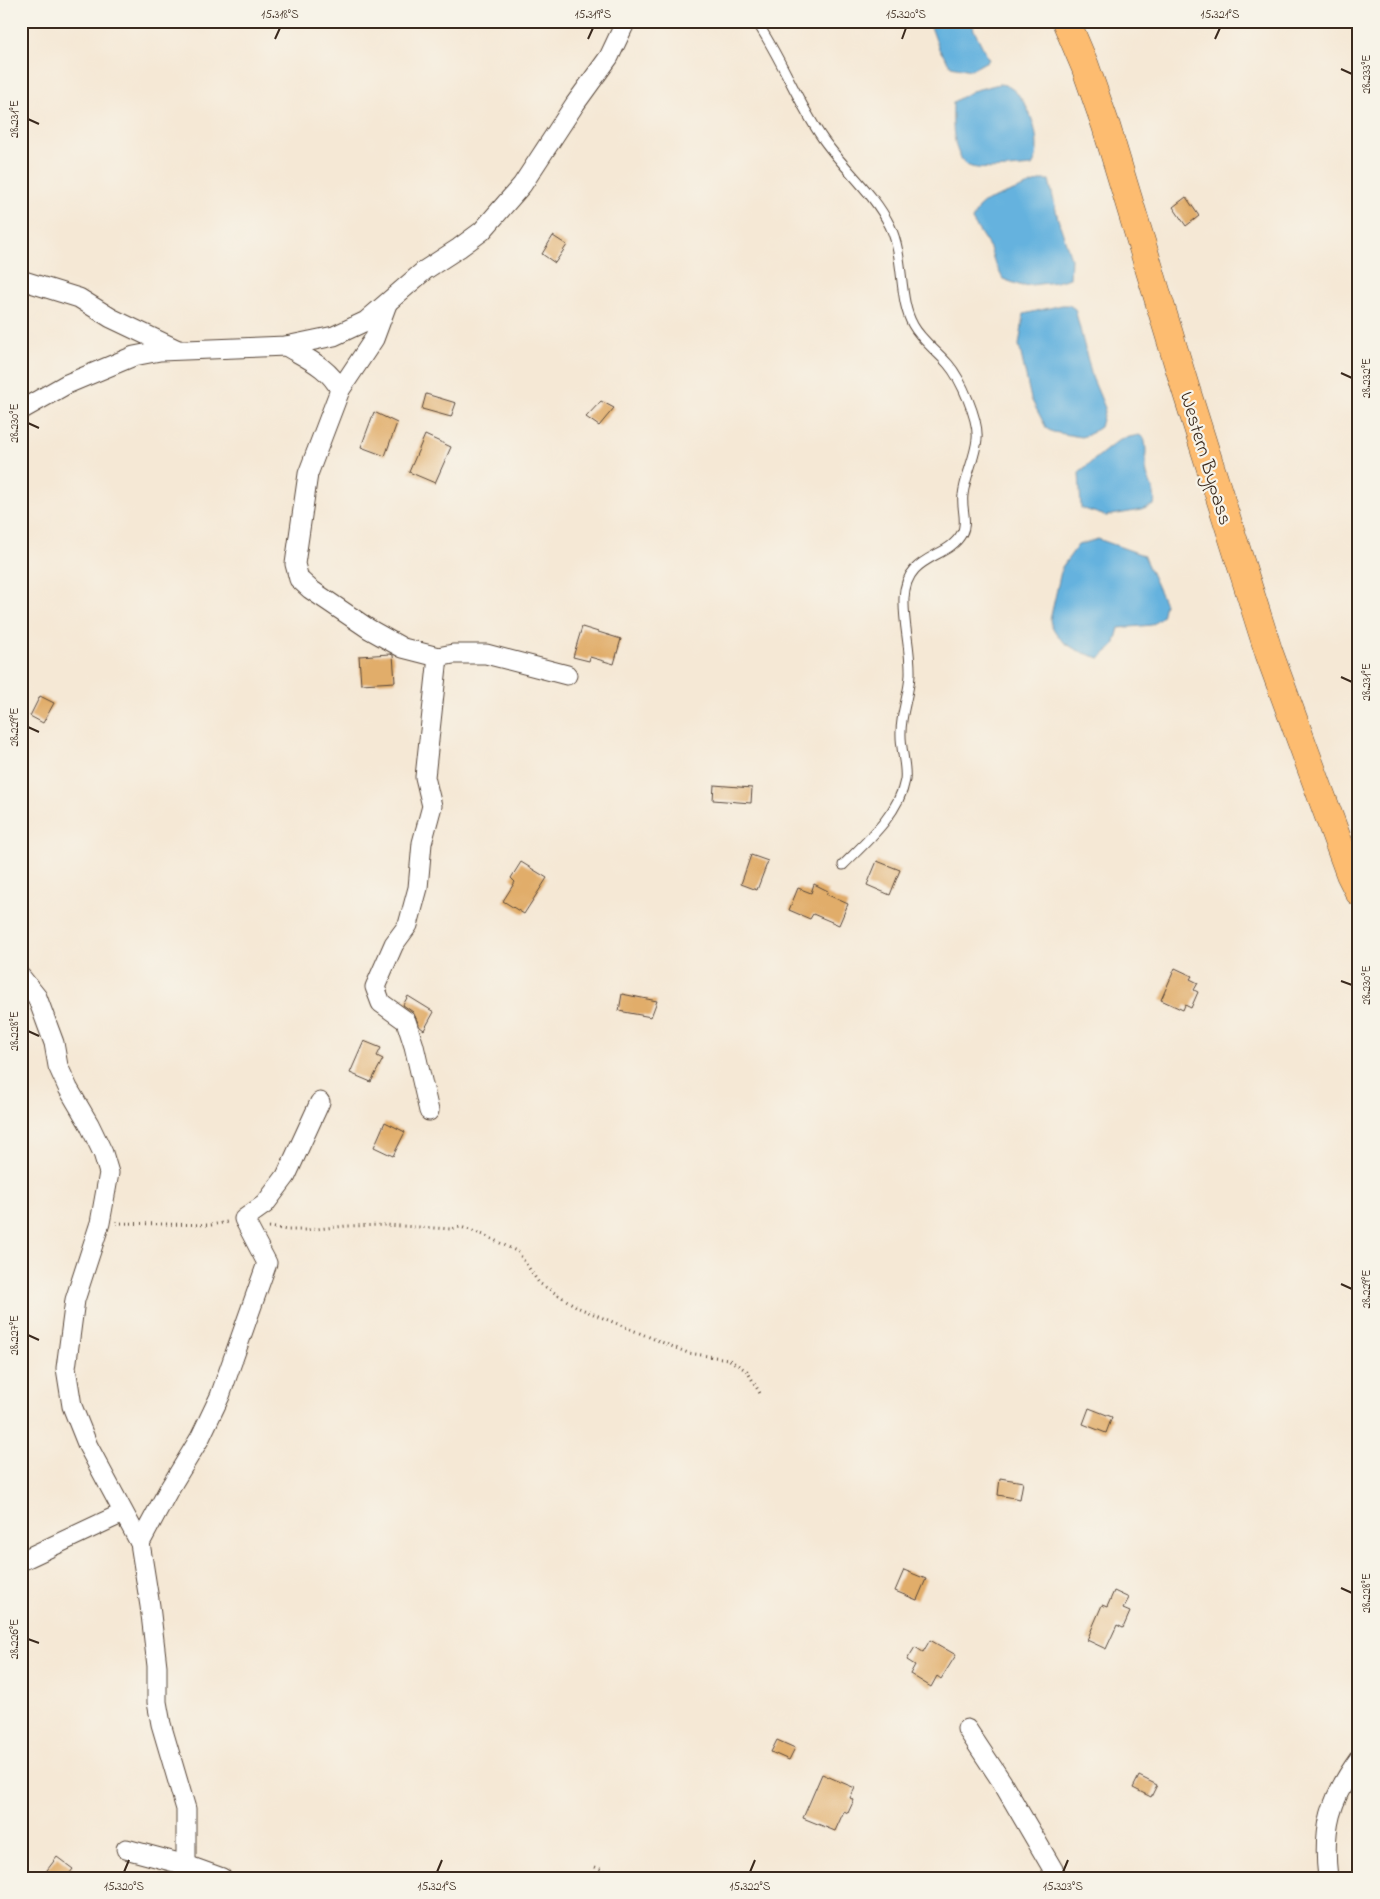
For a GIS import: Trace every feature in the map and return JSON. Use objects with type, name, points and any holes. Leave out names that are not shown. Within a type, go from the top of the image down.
[{"type":"main road","name":"Western Bypass","points":[[1066,21],[1085,66],[1106,126],[1269,654],[1350,874],[1359,892]]},
{"type":"street","points":[[21,410],[67,384],[134,356],[160,351],[286,346],[334,336],[366,321],[424,270],[459,248],[482,230],[522,185],[575,104],[609,57],[626,21]]},
{"type":"street","points":[[21,280],[79,298],[110,318],[177,350]]},
{"type":"street","points":[[387,304],[374,339],[340,390],[308,474],[295,564],[299,579],[310,589],[369,629],[403,648],[438,657],[453,654],[486,654],[567,675]]},
{"type":"street","points":[[286,346],[320,366],[336,381],[340,390]]},
{"type":"street","points":[[429,1111],[414,1046],[406,1021],[381,1003],[375,987],[394,944],[408,925],[418,888],[422,843],[432,806],[425,777],[438,657]]},
{"type":"street","points":[[21,977],[37,997],[54,1043],[58,1066],[103,1153],[109,1174],[100,1222],[75,1300],[66,1368],[72,1406],[88,1446],[140,1543],[157,1666],[157,1702],[161,1724],[186,1809],[186,1871]]},
{"type":"street","points":[[140,1543],[200,1438],[220,1396],[267,1263],[244,1219],[264,1204],[286,1176],[320,1102]]},
{"type":"street","points":[[21,1561],[123,1513]]},
{"type":"street","points":[[967,1728],[1058,1878]]},
{"type":"street","points":[[1328,1878],[1326,1833],[1332,1805],[1344,1780],[1359,1759]]},
{"type":"street","points":[[126,1849],[186,1871],[222,1878]]},
{"type":"lane","points":[[756,21],[773,47],[821,137],[840,162],[869,194],[890,225],[897,245],[911,323],[949,365],[956,376],[977,427],[976,446],[963,495],[964,531],[958,540],[917,566],[910,576],[905,589],[904,612],[910,673],[900,733],[905,779],[901,792],[884,822],[843,865]]},
{"type":"path","points":[[100,1222],[211,1225],[244,1219],[268,1227],[287,1230],[385,1225],[451,1229],[461,1227],[484,1234],[518,1252],[539,1283],[579,1308],[688,1353],[728,1359],[747,1371],[761,1395]]},
{"type":"path","points":[[595,1867],[622,1878]]},
{"type":"water","points":[[929,21],[972,21],[974,30],[989,60],[971,70],[951,66],[939,49]]},
{"type":"water","points":[[999,84],[1009,87],[1018,94],[1031,118],[1037,145],[1036,157],[1032,166],[972,167],[962,160],[959,154],[953,131],[953,102],[972,91]]},
{"type":"water","points":[[1042,180],[1049,180],[1058,219],[1071,258],[1070,278],[1056,282],[1022,286],[1003,279],[990,248],[972,220],[978,208],[985,202]]},
{"type":"water","points":[[1069,305],[1075,309],[1092,377],[1105,408],[1100,427],[1081,437],[1053,432],[1047,429],[1031,399],[1019,345],[1024,314]]},
{"type":"water","points":[[1139,435],[1144,438],[1146,470],[1154,493],[1154,505],[1141,510],[1106,516],[1081,508],[1079,472],[1120,439]]},
{"type":"water","points":[[1098,539],[1143,555],[1165,604],[1162,617],[1152,625],[1119,628],[1114,646],[1100,658],[1069,646],[1057,635],[1050,620],[1062,567],[1078,545]]},
{"type":"building","points":[[1186,197],[1199,216],[1186,226],[1173,207]]},
{"type":"building","points":[[553,236],[567,245],[555,263],[542,254]]},
{"type":"building","points":[[426,394],[456,403],[451,417],[422,409]]},
{"type":"building","points":[[601,401],[614,408],[599,426],[586,417]]},
{"type":"building","points":[[374,412],[397,423],[385,456],[361,447]]},
{"type":"building","points":[[425,435],[451,447],[435,483],[409,472]]},
{"type":"building","points":[[582,627],[621,639],[614,664],[590,657],[589,661],[573,657]]},
{"type":"building","points":[[393,655],[395,682],[361,684],[359,656]]},
{"type":"building","points":[[40,696],[54,703],[43,723],[30,716]]},
{"type":"building","points":[[714,785],[752,788],[751,803],[713,800]]},
{"type":"building","points":[[751,855],[768,861],[757,890],[741,884]]},
{"type":"building","points":[[877,861],[900,870],[890,895],[867,885]]},
{"type":"building","points":[[521,862],[547,878],[524,914],[503,901],[515,882],[511,878]]},
{"type":"building","points":[[814,884],[828,891],[826,894],[848,904],[839,925],[813,914],[810,919],[789,910],[798,888],[811,893]]},
{"type":"building","points":[[1175,968],[1192,976],[1190,979],[1198,983],[1194,990],[1198,992],[1191,1008],[1185,1005],[1183,1010],[1161,1000]]},
{"type":"building","points":[[622,994],[657,1001],[651,1017],[619,1011]]},
{"type":"building","points":[[408,996],[434,1012],[424,1030],[420,1027],[413,1012],[403,1005]]},
{"type":"building","points":[[364,1041],[381,1048],[377,1056],[383,1059],[371,1082],[350,1073]]},
{"type":"building","points":[[385,1122],[405,1132],[393,1156],[374,1147]]},
{"type":"building","points":[[1089,1408],[1112,1417],[1106,1433],[1083,1424]]},
{"type":"building","points":[[1000,1478],[1023,1482],[1020,1499],[998,1495]]},
{"type":"building","points":[[904,1570],[926,1579],[917,1600],[895,1591]]},
{"type":"building","points":[[1114,1591],[1129,1598],[1123,1609],[1130,1612],[1123,1628],[1117,1625],[1106,1649],[1087,1640],[1102,1605],[1107,1607]]},
{"type":"building","points":[[930,1640],[956,1655],[941,1679],[937,1676],[931,1687],[910,1674],[915,1665],[907,1660],[915,1647],[923,1652]]},
{"type":"building","points":[[777,1740],[795,1748],[789,1760],[771,1752]]},
{"type":"building","points":[[822,1774],[855,1788],[850,1798],[854,1800],[848,1813],[844,1811],[835,1831],[803,1818]]},
{"type":"building","points":[[1139,1776],[1157,1785],[1151,1797],[1133,1788]]},
{"type":"building","points":[[57,1857],[73,1869],[66,1878],[41,1878]]}]
